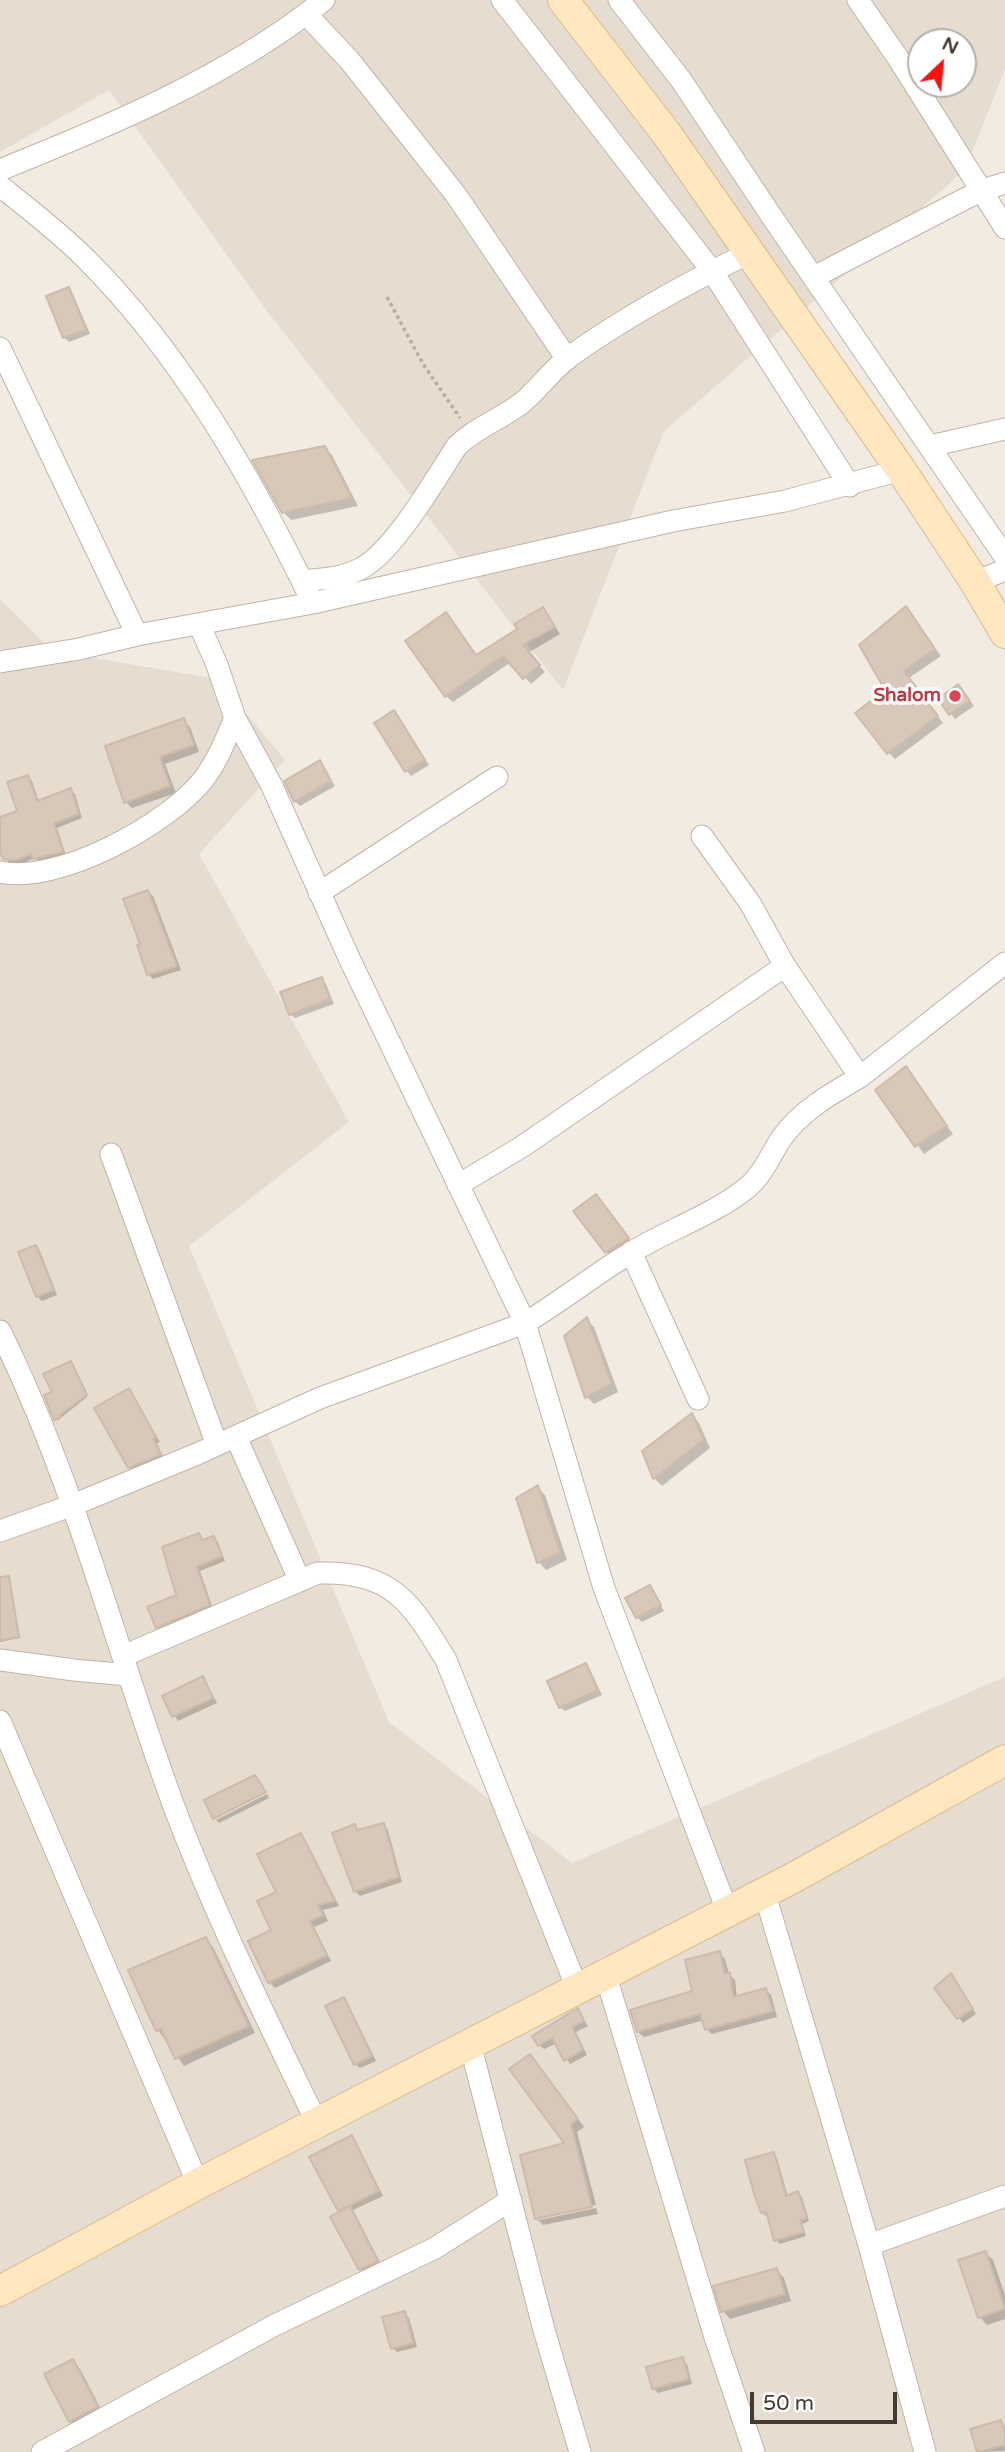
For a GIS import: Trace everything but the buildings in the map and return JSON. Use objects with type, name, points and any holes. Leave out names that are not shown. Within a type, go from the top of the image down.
[{"type":"main road","points":[[563,0],[666,133],[901,470],[975,582],[1005,633]]},
{"type":"main road","points":[[0,2291],[198,2184],[793,1878],[1005,1760]]},
{"type":"street","points":[[0,170],[157,103],[222,69],[324,0]]},
{"type":"street","points":[[502,0],[712,271],[849,486]]},
{"type":"street","points":[[619,0],[688,90],[1005,557]]},
{"type":"street","points":[[858,0],[898,58],[1005,228]]},
{"type":"street","points":[[306,14],[350,61],[456,195],[567,359]]},
{"type":"street","points":[[814,277],[980,191],[1005,183]]},
{"type":"street","points":[[0,186],[85,258],[123,299],[169,358],[217,427],[269,514],[313,603]]},
{"type":"street","points":[[303,581],[339,577],[362,568],[385,549],[457,446],[470,434],[489,425],[522,402],[567,359],[639,312],[749,253]]},
{"type":"street","points":[[0,348],[137,635]]},
{"type":"street","points":[[930,446],[1005,429]]},
{"type":"street","points":[[0,662],[313,603],[673,521],[785,501],[901,470]]},
{"type":"street","points":[[975,582],[1005,570]]},
{"type":"street","points":[[200,624],[235,718],[271,784],[319,893],[525,1323],[604,1588],[727,1910]]},
{"type":"street","points":[[0,872],[30,874],[90,857],[168,813],[204,778],[235,718]]},
{"type":"street","points":[[319,893],[497,777]]},
{"type":"street","points":[[702,836],[750,904],[785,966],[860,1077]]},
{"type":"street","points":[[0,1531],[73,1505],[320,1398],[525,1323],[631,1252],[748,1187],[762,1172],[793,1124],[842,1087],[860,1077],[1005,963]]},
{"type":"street","points":[[458,1185],[523,1146],[785,966]]},
{"type":"street","points":[[111,1154],[226,1441],[300,1581]]},
{"type":"street","points":[[631,1252],[698,1399]]},
{"type":"street","points":[[0,1331],[23,1379],[73,1505],[184,1832],[226,1930],[317,2123]]},
{"type":"street","points":[[0,1660],[74,1670],[126,1665],[318,1573],[338,1573],[382,1583],[403,1598],[423,1622],[446,1660],[578,1988]]},
{"type":"street","points":[[0,1721],[198,2184]]},
{"type":"street","points":[[764,1891],[869,2245],[925,2452]]},
{"type":"street","points":[[606,1973],[715,2337],[754,2452]]},
{"type":"street","points":[[470,2044],[544,2330],[580,2452]]},
{"type":"street","points":[[869,2245],[1005,2196]]},
{"type":"street","points":[[43,2452],[275,2325],[435,2248],[511,2200]]},
{"type":"path","points":[[387,297],[424,364],[470,434]]},
{"type":"shaded area","points":[[0,0],[1005,0],[1005,69],[965,170],[664,431],[563,690],[267,311],[109,90],[0,152]]},
{"type":"shaded area","points":[[0,599],[53,651],[217,679],[285,760],[199,854],[349,1122],[189,1246],[389,1722],[572,1863],[1005,1677],[1005,2452],[0,2452]]},
{"type":"place","name":"Shalom","points":[[955,696]]}]
